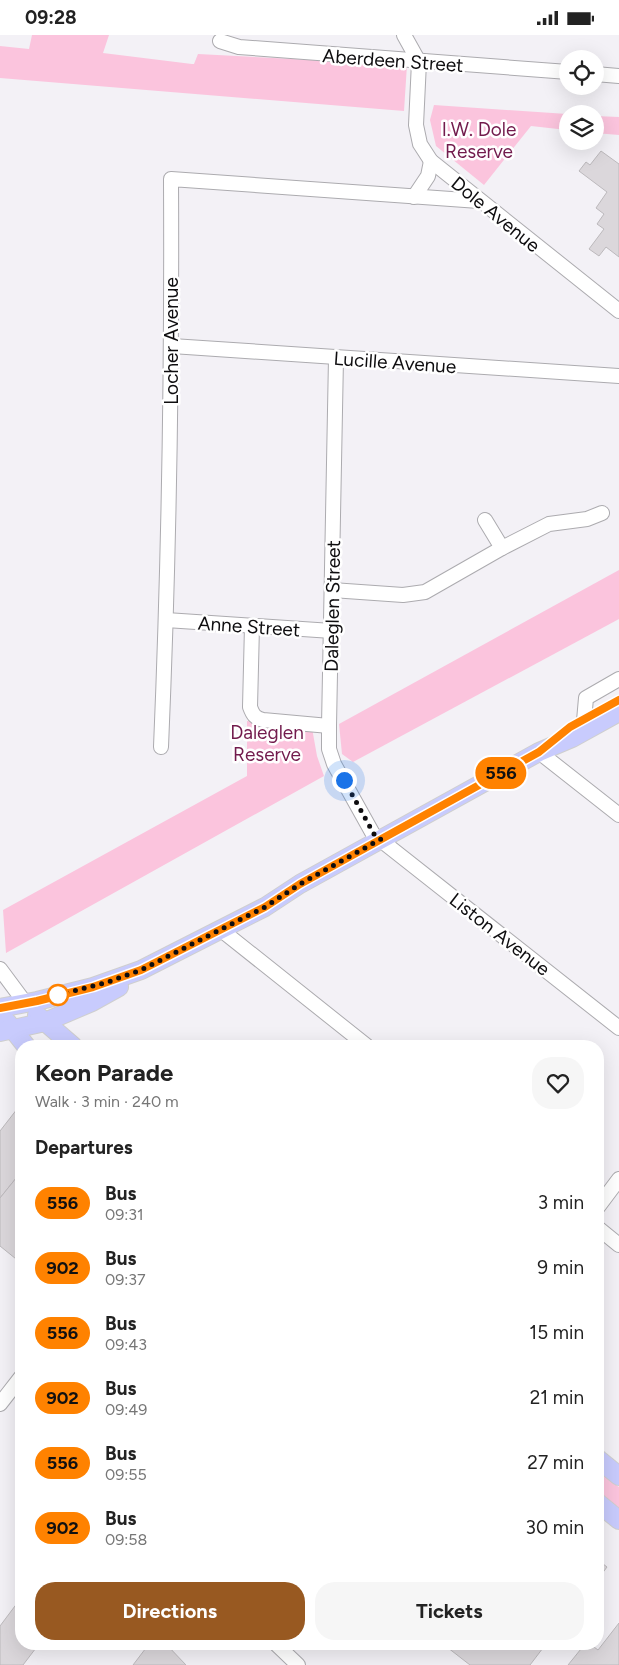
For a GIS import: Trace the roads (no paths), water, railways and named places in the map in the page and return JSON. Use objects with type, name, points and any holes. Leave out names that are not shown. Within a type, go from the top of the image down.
[{"type":"main road","points":[[18,1040],[6,1031],[0,1007],[26,1004],[105,983],[141,970],[220,929],[260,899],[300,884],[539,752],[584,725],[619,700]]},
{"type":"main road","points":[[584,725],[619,712]]},
{"type":"main road","points":[[6,1031],[44,1023],[92,1002],[121,986],[141,970]]},
{"type":"main road","points":[[26,1004],[44,1023],[65,1040]]},
{"type":"main road","points":[[604,1464],[619,1476]]},
{"type":"main road","points":[[604,1508],[619,1520]]},
{"type":"street","points":[[404,35],[419,62]]},
{"type":"street","name":"Aberdeen Street","points":[[220,41],[239,47],[559,71]]},
{"type":"street","name":"Dole Avenue","points":[[419,62],[416,125],[420,144],[430,161],[619,311]]},
{"type":"street","points":[[604,75],[619,76]]},
{"type":"street","points":[[414,197],[428,176],[430,161]]},
{"type":"street","name":"Locher Avenue","points":[[161,747],[166,620],[172,346],[171,179],[479,201]]},
{"type":"street","name":"Lucille Avenue","points":[[172,346],[619,376]]},
{"type":"street","name":"Daleglen Street","points":[[336,358],[330,749],[334,764],[374,834],[381,839]]},
{"type":"street","points":[[332,590],[403,595],[425,592],[502,548],[549,524],[587,519],[602,513]]},
{"type":"street","points":[[485,520],[502,548]]},
{"type":"street","name":"Anne Street","points":[[166,620],[332,631]]},
{"type":"street","points":[[252,626],[250,689],[252,715],[263,721],[329,726]]},
{"type":"street","points":[[584,725],[586,698],[619,679]]},
{"type":"street","points":[[539,752],[619,815]]},
{"type":"street","name":"Liston Avenue","points":[[381,839],[619,1028]]},
{"type":"street","points":[[220,929],[359,1040]]},
{"type":"street","points":[[0,969],[26,1004]]},
{"type":"street","points":[[604,1199],[619,1179]]},
{"type":"street","points":[[604,1233],[619,1245]]},
{"type":"street","points":[[0,1404],[15,1389]]},
{"type":"street","points":[[282,1650],[298,1665]]},
{"type":"park label","name":"I.W. Dole Reserve","points":[[479,140]]},
{"type":"park label","name":"Daleglen Reserve","points":[[267,743]]}]
